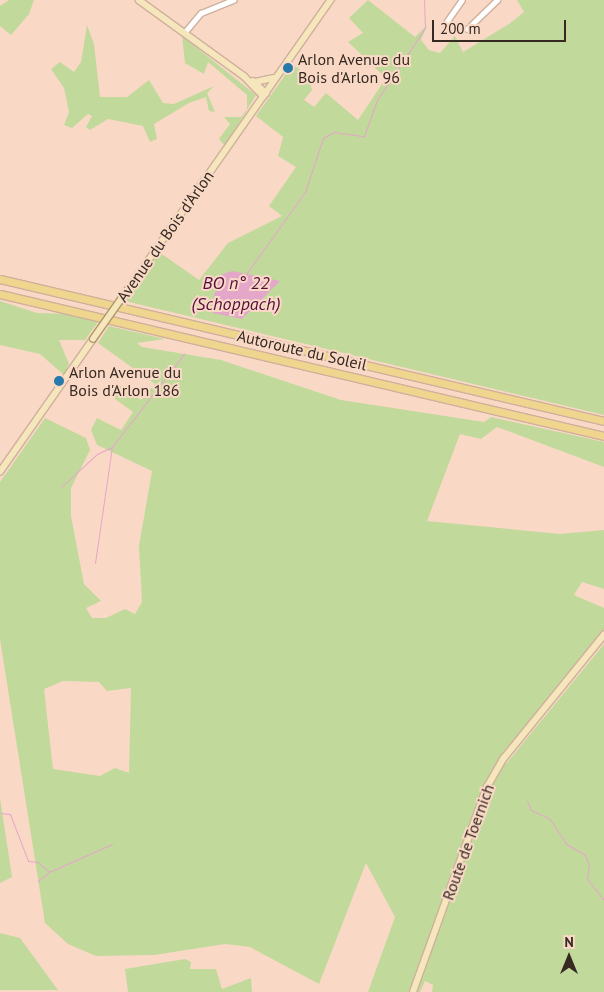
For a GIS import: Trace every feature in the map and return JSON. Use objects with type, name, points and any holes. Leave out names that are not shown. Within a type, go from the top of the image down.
[{"type":"highway","name":"Autoroute du Soleil","points":[[0,279],[604,421]]},
{"type":"highway","name":"Autoroute du Soleil","points":[[0,294],[604,436]]},
{"type":"main road","points":[[139,0],[244,76],[265,94]]},
{"type":"main road","name":"Avenue du Bois d'Arlon","points":[[0,472],[331,0]]},
{"type":"main road","points":[[244,76],[255,82],[265,94]]},
{"type":"main road","points":[[255,82],[277,77]]},
{"type":"main road","name":"Route de Toernich","points":[[414,992],[487,787],[504,758],[604,635]]},
{"type":"street","points":[[184,33],[201,13],[233,0]]},
{"type":"street","points":[[445,24],[462,0]]},
{"type":"street","points":[[467,29],[497,0]]},
{"type":"green space","points":[[9,0],[34,0],[29,14],[11,35],[0,26],[0,6]]},
{"type":"green space","points":[[368,0],[415,37],[427,25],[421,40],[429,50],[440,53],[455,36],[463,52],[509,24],[524,12],[517,0],[604,0],[604,415],[125,301],[159,252],[199,280],[228,243],[282,216],[269,206],[296,167],[278,156],[283,137],[256,116],[293,64],[309,77],[312,90],[304,100],[314,107],[326,93],[358,120],[386,78],[348,42],[363,33],[349,18]]},
{"type":"green space","points":[[87,25],[94,44],[100,97],[127,97],[149,80],[163,103],[174,104],[214,86],[207,93],[215,112],[209,111],[206,97],[189,103],[154,124],[157,139],[150,142],[143,126],[108,119],[90,130],[86,127],[92,116],[88,114],[72,128],[64,125],[69,112],[64,88],[51,69],[60,62],[74,72],[81,62]]},
{"type":"green space","points":[[182,36],[256,95],[225,146],[219,139],[230,124],[224,117],[241,117],[247,109],[247,95],[208,62],[204,74],[185,63]]},
{"type":"green space","points":[[0,301],[37,313],[67,314],[98,322],[85,340],[59,340],[69,364],[64,375],[40,354],[0,345]]},
{"type":"green space","points":[[109,326],[165,339],[137,343],[142,347],[221,360],[341,400],[484,422],[491,417],[604,442],[604,467],[497,427],[481,439],[460,434],[427,521],[560,534],[604,530],[604,589],[582,582],[574,595],[604,608],[604,635],[501,755],[506,764],[604,644],[604,992],[432,992],[433,985],[425,981],[420,992],[368,992],[395,917],[366,863],[319,984],[250,947],[225,944],[154,955],[96,956],[68,944],[45,923],[0,639],[0,482],[45,418],[86,438],[90,450],[71,488],[71,516],[84,584],[101,601],[86,608],[92,618],[106,618],[125,609],[135,614],[142,602],[139,546],[152,471],[97,445],[91,430],[97,418],[121,430],[133,412],[111,396],[119,385],[141,400],[155,384],[98,343]],"holes":[[[63,681],[99,682],[107,691],[131,688],[129,773],[115,768],[100,776],[53,769],[44,689]]]},
{"type":"green space","points":[[0,798],[12,877],[0,883]]},
{"type":"green space","points":[[0,933],[20,938],[58,990],[0,990]]},
{"type":"green space","points":[[185,959],[191,962],[190,969],[216,969],[222,989],[251,978],[252,992],[128,992],[125,969]]},
{"type":"water","name":"BO n° 22 (Schoppach)","points":[[232,271],[280,281],[242,319],[213,313],[211,307],[220,275]]},
{"type":"waterway","points":[[246,274],[305,192],[323,138],[334,132],[364,136],[377,100],[425,28],[424,0]]},
{"type":"waterway","points":[[61,487],[97,454],[112,447],[184,354]]},
{"type":"waterway","points":[[95,563],[112,447]]},
{"type":"waterway","points":[[527,801],[531,810],[550,819],[566,844],[585,855],[589,865],[587,879],[604,900]]},
{"type":"waterway","points":[[0,813],[10,814],[28,861],[38,862],[49,872],[112,844]]},
{"type":"waterway","points":[[38,881],[48,873]]},
{"type":"place","name":"Arlon Avenue du Bois d'Arlon 96","points":[[288,68]]},
{"type":"place","name":"Arlon Avenue du Bois d'Arlon 186","points":[[59,381]]}]
